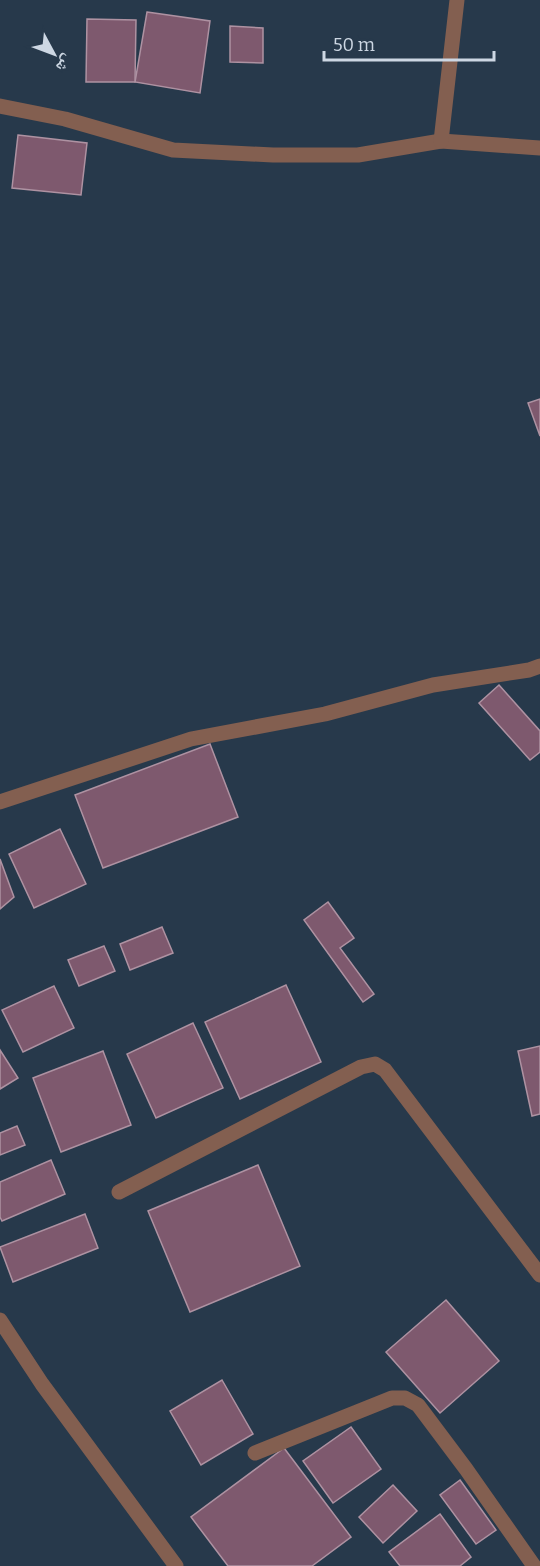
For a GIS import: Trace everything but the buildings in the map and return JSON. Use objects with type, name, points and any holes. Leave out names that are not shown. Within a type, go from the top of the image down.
[{"type":"street","points":[[441,141],[457,0]]},
{"type":"street","points":[[0,106],[65,119],[173,150],[273,155],[358,154],[441,141],[540,148]]},
{"type":"street","points":[[0,802],[190,739],[325,714],[433,685],[529,670],[540,666]]},
{"type":"street","points":[[119,1192],[361,1067],[375,1064],[385,1070],[540,1275]]},
{"type":"street","points":[[0,1320],[42,1384],[176,1566]]},
{"type":"street","points":[[255,1453],[393,1398],[405,1398],[418,1405],[534,1566]]}]
